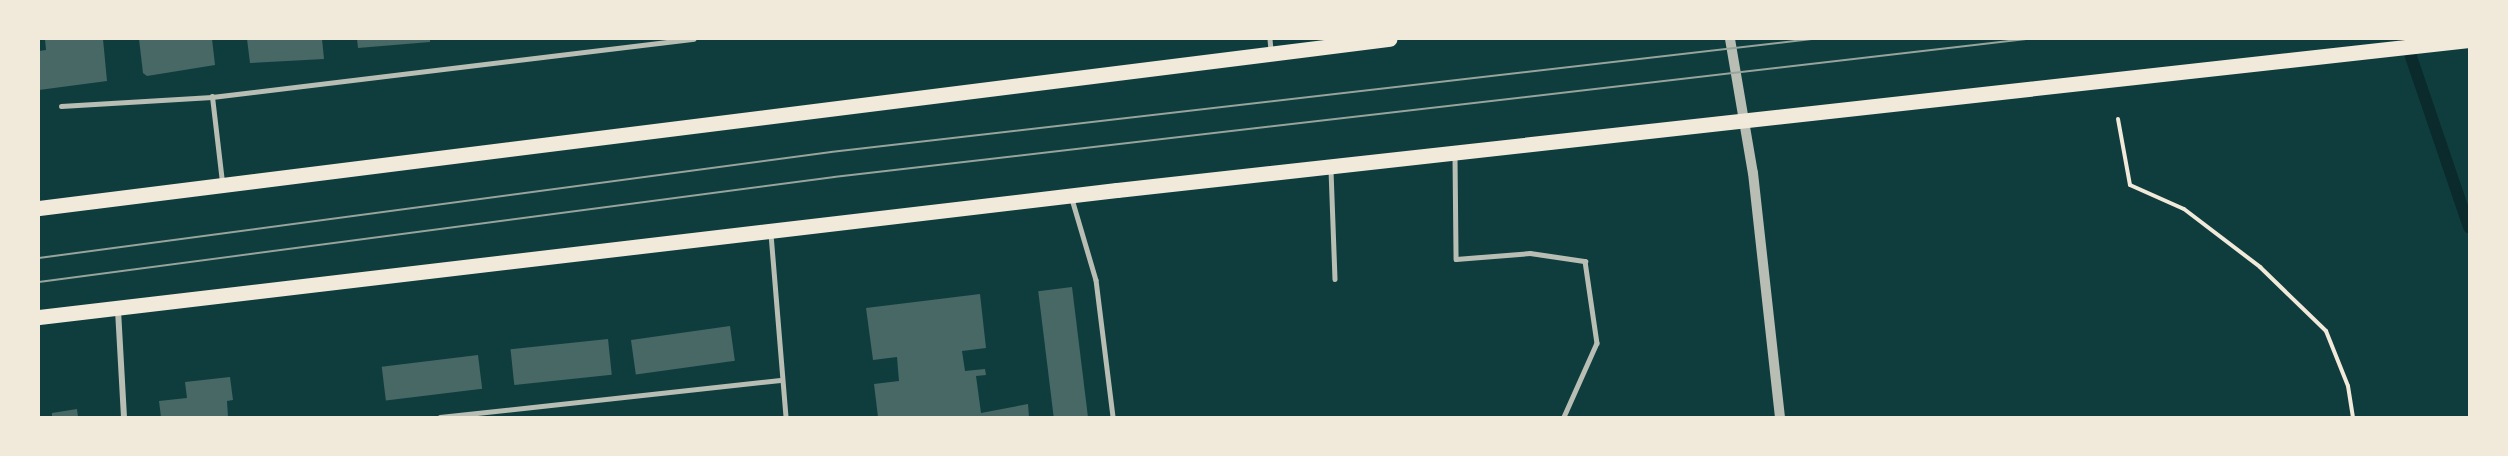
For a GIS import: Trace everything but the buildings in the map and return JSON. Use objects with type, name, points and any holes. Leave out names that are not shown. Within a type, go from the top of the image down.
[{"type":"main road","points":[[39,208],[1271,46],[1389,39]]},
{"type":"main road","points":[[39,317],[1331,166],[2463,40]]},
{"type":"street","points":[[1730,39],[1744,121],[1780,417]]},
{"type":"street","points":[[117,308],[124,417]]},
{"type":"lane","points":[[61,106],[212,97],[694,39]]},
{"type":"lane","points":[[212,97],[223,185]]},
{"type":"lane","points":[[1455,153],[1456,259],[1530,253],[1585,261],[1597,344],[1564,417]]},
{"type":"lane","points":[[1331,166],[1335,279]]},
{"type":"lane","points":[[1071,196],[1096,280],[1113,417]]},
{"type":"lane","points":[[770,231],[780,380],[786,417]]},
{"type":"lane","points":[[440,417],[780,380]]},
{"type":"path","points":[[2118,119],[2130,185],[2184,209],[2260,267],[2326,331],[2348,386],[2353,417]]},
{"type":"waterway","points":[[2405,39],[2469,227]]},
{"type":"tram line","points":[[39,258],[831,152],[1812,39]]},
{"type":"tram line","points":[[39,282],[834,177],[2026,39]]}]
